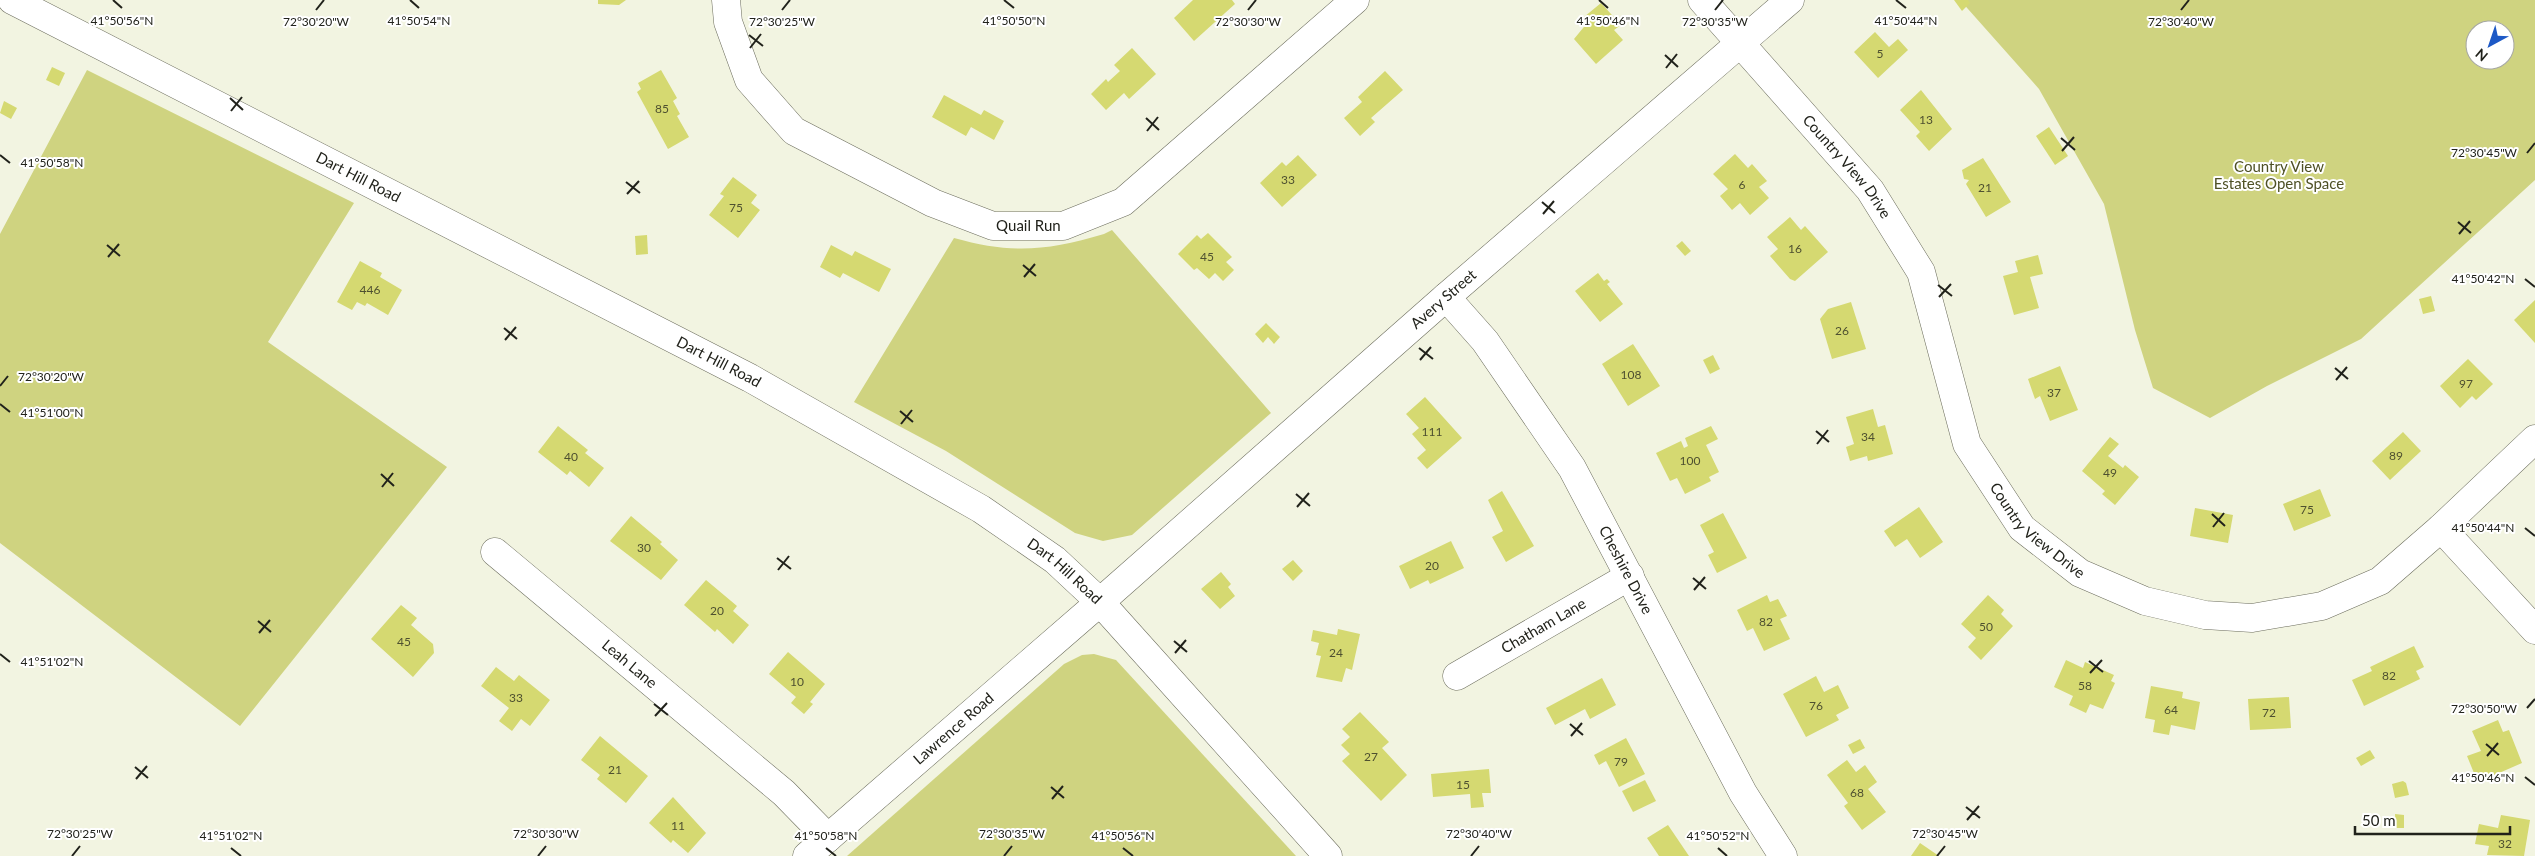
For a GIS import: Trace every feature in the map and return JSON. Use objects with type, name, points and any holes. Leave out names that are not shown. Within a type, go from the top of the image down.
[{"type":"street","name":"Dart Hill Road","points":[[12,0],[758,383],[981,509],[1055,560],[1100,602],[1328,856]]},
{"type":"street","name":"Quail Run","points":[[726,0],[728,22],[749,80],[794,130],[933,203],[993,226],[1063,226],[1123,202],[1354,0]]},
{"type":"street","name":"Country View Drive","points":[[1702,0],[1870,190],[1921,272],[1967,444],[2022,528],[2080,573],[2145,601],[2204,615],[2252,618],[2322,606],[2380,582],[2441,528],[2535,439]]},
{"type":"street","name":"Avery Street","points":[[1100,602],[1446,297],[1790,0]]},
{"type":"street","name":"Cheshire Drive","points":[[1446,297],[1485,342],[1572,468],[1743,793],[1783,856]]},
{"type":"street","points":[[2441,528],[2535,630]]},
{"type":"street","name":"Leah Lane","points":[[495,552],[784,793],[828,838]]},
{"type":"street","name":"Chatham Lane","points":[[1457,676],[1630,576]]},
{"type":"street","name":"Lawrence Road","points":[[807,856],[1100,602]]},
{"type":"green space","name":"Country View Estates Open Space","points":[[1960,0],[2535,0],[2535,180],[2361,339],[2267,386],[2210,418],[2153,388],[2135,330],[2104,204],[2039,89]]},
{"type":"green space","points":[[87,70],[354,203],[268,342],[447,467],[240,726],[0,543],[0,234]]},
{"type":"green space","points":[[1112,230],[1271,413],[1132,535],[1103,541],[1075,533],[946,451],[854,402],[954,238],[993,247],[1029,248],[1047,247],[1084,240]]},
{"type":"green space","points":[[1094,654],[1116,660],[1296,856],[847,856],[1064,664],[1082,655]]},
{"type":"building","points":[[598,0],[626,0],[619,5],[598,4]]},
{"type":"building","points":[[1193,0],[1232,0],[1235,4],[1194,41],[1174,18]]},
{"type":"building","points":[[1954,0],[1968,0],[1970,3],[1962,11]]},
{"type":"building","points":[[1601,3],[1621,25],[1614,30],[1623,40],[1596,64],[1574,39],[1588,22],[1584,17]]},
{"type":"building","points":[[1875,32],[1889,47],[1898,39],[1908,50],[1878,78],[1854,52]]},
{"type":"building","points":[[1132,48],[1156,74],[1129,99],[1124,93],[1106,110],[1091,94],[1106,79],[1108,82],[1120,71],[1114,65]]},
{"type":"building","points":[[52,67],[65,73],[59,86],[46,80]]},
{"type":"building","points":[[661,70],[677,98],[673,101],[680,114],[677,116],[689,137],[668,149],[637,92],[641,89],[638,83]]},
{"type":"building","points":[[1385,71],[1403,90],[1371,118],[1375,122],[1360,136],[1344,118],[1362,102],[1358,97]]},
{"type":"building","points":[[1921,90],[1952,129],[1929,151],[1916,136],[1920,132],[1900,110]]},
{"type":"building","points":[[944,95],[981,115],[984,110],[1004,121],[994,140],[971,127],[966,136],[932,117]]},
{"type":"building","points":[[4,101],[17,108],[11,119],[0,113]]},
{"type":"building","points":[[2049,127],[2068,156],[2055,165],[2036,136]]},
{"type":"building","points":[[1735,154],[1748,168],[1752,164],[1767,181],[1759,187],[1769,198],[1750,215],[1740,203],[1732,210],[1720,196],[1728,189],[1713,174]]},
{"type":"building","points":[[1298,155],[1317,175],[1282,207],[1260,183],[1282,162],[1286,166]]},
{"type":"building","points":[[1983,158],[2011,202],[1986,217],[1966,184],[1969,180],[1964,179],[1962,170]]},
{"type":"building","points":[[733,177],[757,195],[751,203],[760,210],[738,238],[709,215],[724,196],[720,194]]},
{"type":"building","points":[[1790,217],[1801,230],[1805,226],[1828,252],[1795,281],[1790,279],[1770,256],[1778,249],[1767,237]]},
{"type":"building","points":[[1208,233],[1232,257],[1226,262],[1234,270],[1223,281],[1215,273],[1209,279],[1197,268],[1194,270],[1178,254],[1197,235],[1201,239]]},
{"type":"building","points":[[647,235],[648,254],[636,255],[635,236]]},
{"type":"building","points":[[1682,241],[1691,251],[1685,256],[1676,246]]},
{"type":"building","points":[[831,245],[852,256],[855,251],[891,269],[879,292],[843,273],[840,278],[820,267]]},
{"type":"building","points":[[2038,255],[2043,274],[2030,277],[2039,308],[2014,315],[2003,276],[2018,272],[2015,261]]},
{"type":"building","points":[[360,261],[382,273],[380,277],[402,290],[388,315],[367,303],[365,306],[357,302],[352,310],[337,302]]},
{"type":"building","points":[[1598,273],[1604,281],[1607,279],[1610,282],[1607,284],[1623,304],[1600,322],[1575,291]]},
{"type":"building","points":[[2431,296],[2435,311],[2423,314],[2419,299]]},
{"type":"building","points":[[2535,300],[2535,343],[2514,320]]},
{"type":"building","points":[[1851,302],[1866,349],[1832,359],[1820,319],[1828,309]]},
{"type":"building","points":[[1266,323],[1280,337],[1274,344],[1268,337],[1263,343],[1255,334]]},
{"type":"building","points":[[1633,344],[1660,386],[1628,406],[1602,364]]},
{"type":"building","points":[[1713,355],[1720,369],[1710,374],[1703,360]]},
{"type":"building","points":[[2468,359],[2493,384],[2476,400],[2472,396],[2460,408],[2440,386]]},
{"type":"building","points":[[2060,366],[2078,410],[2050,421],[2040,396],[2035,399],[2028,379]]},
{"type":"building","points":[[1425,397],[1462,438],[1427,469],[1417,458],[1426,450],[1412,434],[1419,428],[1406,414]]},
{"type":"building","points":[[1873,409],[1878,427],[1885,425],[1893,454],[1868,461],[1867,456],[1850,461],[1846,447],[1854,444],[1846,417]]},
{"type":"building","points":[[558,426],[588,450],[585,453],[604,468],[589,487],[570,471],[567,475],[538,452]]},
{"type":"building","points":[[1711,426],[1718,439],[1706,445],[1719,472],[1709,477],[1711,481],[1685,494],[1677,478],[1670,481],[1656,453],[1681,441],[1684,448],[1688,446],[1685,438]]},
{"type":"building","points":[[2403,432],[2421,451],[2390,480],[2372,461]]},
{"type":"building","points":[[2110,437],[2119,444],[2108,456],[2123,468],[2125,465],[2139,477],[2115,505],[2102,494],[2105,491],[2082,471]]},
{"type":"building","points":[[2320,489],[2331,516],[2294,531],[2283,504]]},
{"type":"building","points":[[1502,491],[1534,546],[1506,562],[1492,537],[1503,531],[1488,500]]},
{"type":"building","points":[[1919,507],[1943,542],[1920,558],[1907,539],[1895,547],[1884,531]]},
{"type":"building","points":[[2195,508],[2233,515],[2228,543],[2190,536]]},
{"type":"building","points":[[1723,513],[1747,558],[1717,573],[1708,555],[1714,552],[1700,525]]},
{"type":"building","points":[[631,516],[662,542],[660,544],[678,560],[661,580],[610,541]]},
{"type":"building","points":[[1451,541],[1464,568],[1430,584],[1428,580],[1410,589],[1399,566]]},
{"type":"building","points":[[1293,560],[1303,571],[1293,581],[1282,569]]},
{"type":"building","points":[[1221,572],[1231,584],[1228,587],[1235,596],[1220,609],[1201,589]]},
{"type":"building","points":[[706,580],[737,606],[733,611],[749,625],[733,644],[717,629],[715,632],[684,605]]},
{"type":"building","points":[[1767,595],[1770,602],[1778,599],[1787,616],[1780,619],[1790,639],[1764,651],[1753,628],[1747,631],[1737,610]]},
{"type":"building","points":[[1988,595],[2004,610],[2001,614],[2013,626],[1981,660],[1968,647],[1976,638],[1961,624]]},
{"type":"building","points":[[401,605],[417,618],[411,625],[433,644],[434,653],[413,677],[371,639]]},
{"type":"building","points":[[1338,629],[1360,634],[1352,670],[1346,668],[1342,682],[1316,677],[1321,656],[1316,655],[1319,643],[1311,641],[1313,630],[1337,635]]},
{"type":"building","points":[[2414,646],[2424,667],[2416,671],[2420,679],[2364,706],[2352,680],[2372,671],[2370,667]]},
{"type":"building","points":[[788,652],[825,684],[810,702],[813,704],[804,714],[791,703],[796,697],[769,674]]},
{"type":"building","points":[[2066,660],[2083,668],[2085,662],[2114,675],[2111,681],[2115,683],[2103,709],[2090,704],[2086,713],[2069,705],[2073,696],[2054,687]]},
{"type":"building","points":[[496,667],[514,681],[519,675],[550,700],[530,726],[521,719],[512,731],[499,721],[509,708],[481,686]]},
{"type":"building","points":[[1816,676],[1824,692],[1838,685],[1849,708],[1836,715],[1839,720],[1806,737],[1783,694]]},
{"type":"building","points":[[1602,678],[1616,705],[1590,719],[1585,709],[1555,725],[1546,708]]},
{"type":"building","points":[[2151,686],[2183,692],[2182,698],[2200,702],[2195,730],[2171,725],[2169,735],[2153,732],[2155,720],[2145,718]]},
{"type":"building","points":[[2289,697],[2291,728],[2250,730],[2248,699]]},
{"type":"building","points":[[1360,712],[1389,742],[1382,748],[1407,775],[1381,801],[1342,761],[1350,754],[1341,745],[1350,737],[1342,729]]},
{"type":"building","points":[[2498,720],[2503,732],[2509,730],[2522,763],[2490,777],[2488,773],[2476,778],[2467,756],[2481,751],[2472,731]]},
{"type":"building","points":[[600,736],[648,776],[626,803],[597,779],[600,775],[581,760]]},
{"type":"building","points":[[1626,738],[1645,774],[1619,787],[1606,761],[1599,765],[1594,755]]},
{"type":"building","points":[[1860,739],[1865,748],[1853,754],[1848,745]]},
{"type":"building","points":[[2370,750],[2375,758],[2361,766],[2356,758]]},
{"type":"building","points":[[1847,760],[1856,772],[1865,765],[1877,782],[1868,789],[1886,812],[1862,830],[1844,806],[1848,803],[1827,775]]},
{"type":"building","points":[[1489,769],[1491,793],[1482,793],[1484,807],[1471,808],[1470,794],[1433,797],[1431,774]]},
{"type":"building","points":[[1645,780],[1656,801],[1633,812],[1622,791]]},
{"type":"building","points":[[2403,781],[2406,783],[2409,795],[2395,798],[2392,784]]},
{"type":"building","points":[[673,797],[706,833],[688,853],[673,840],[671,843],[649,823]]},
{"type":"building","points":[[2395,814],[2404,815],[2404,828],[2396,828]]},
{"type":"building","points":[[2501,815],[2530,820],[2524,856],[2487,855],[2489,846],[2475,844],[2479,824],[2498,828]]},
{"type":"building","points":[[1668,825],[1689,856],[1659,856],[1647,838]]},
{"type":"building","points":[[1920,843],[1939,856],[1911,856]]}]
